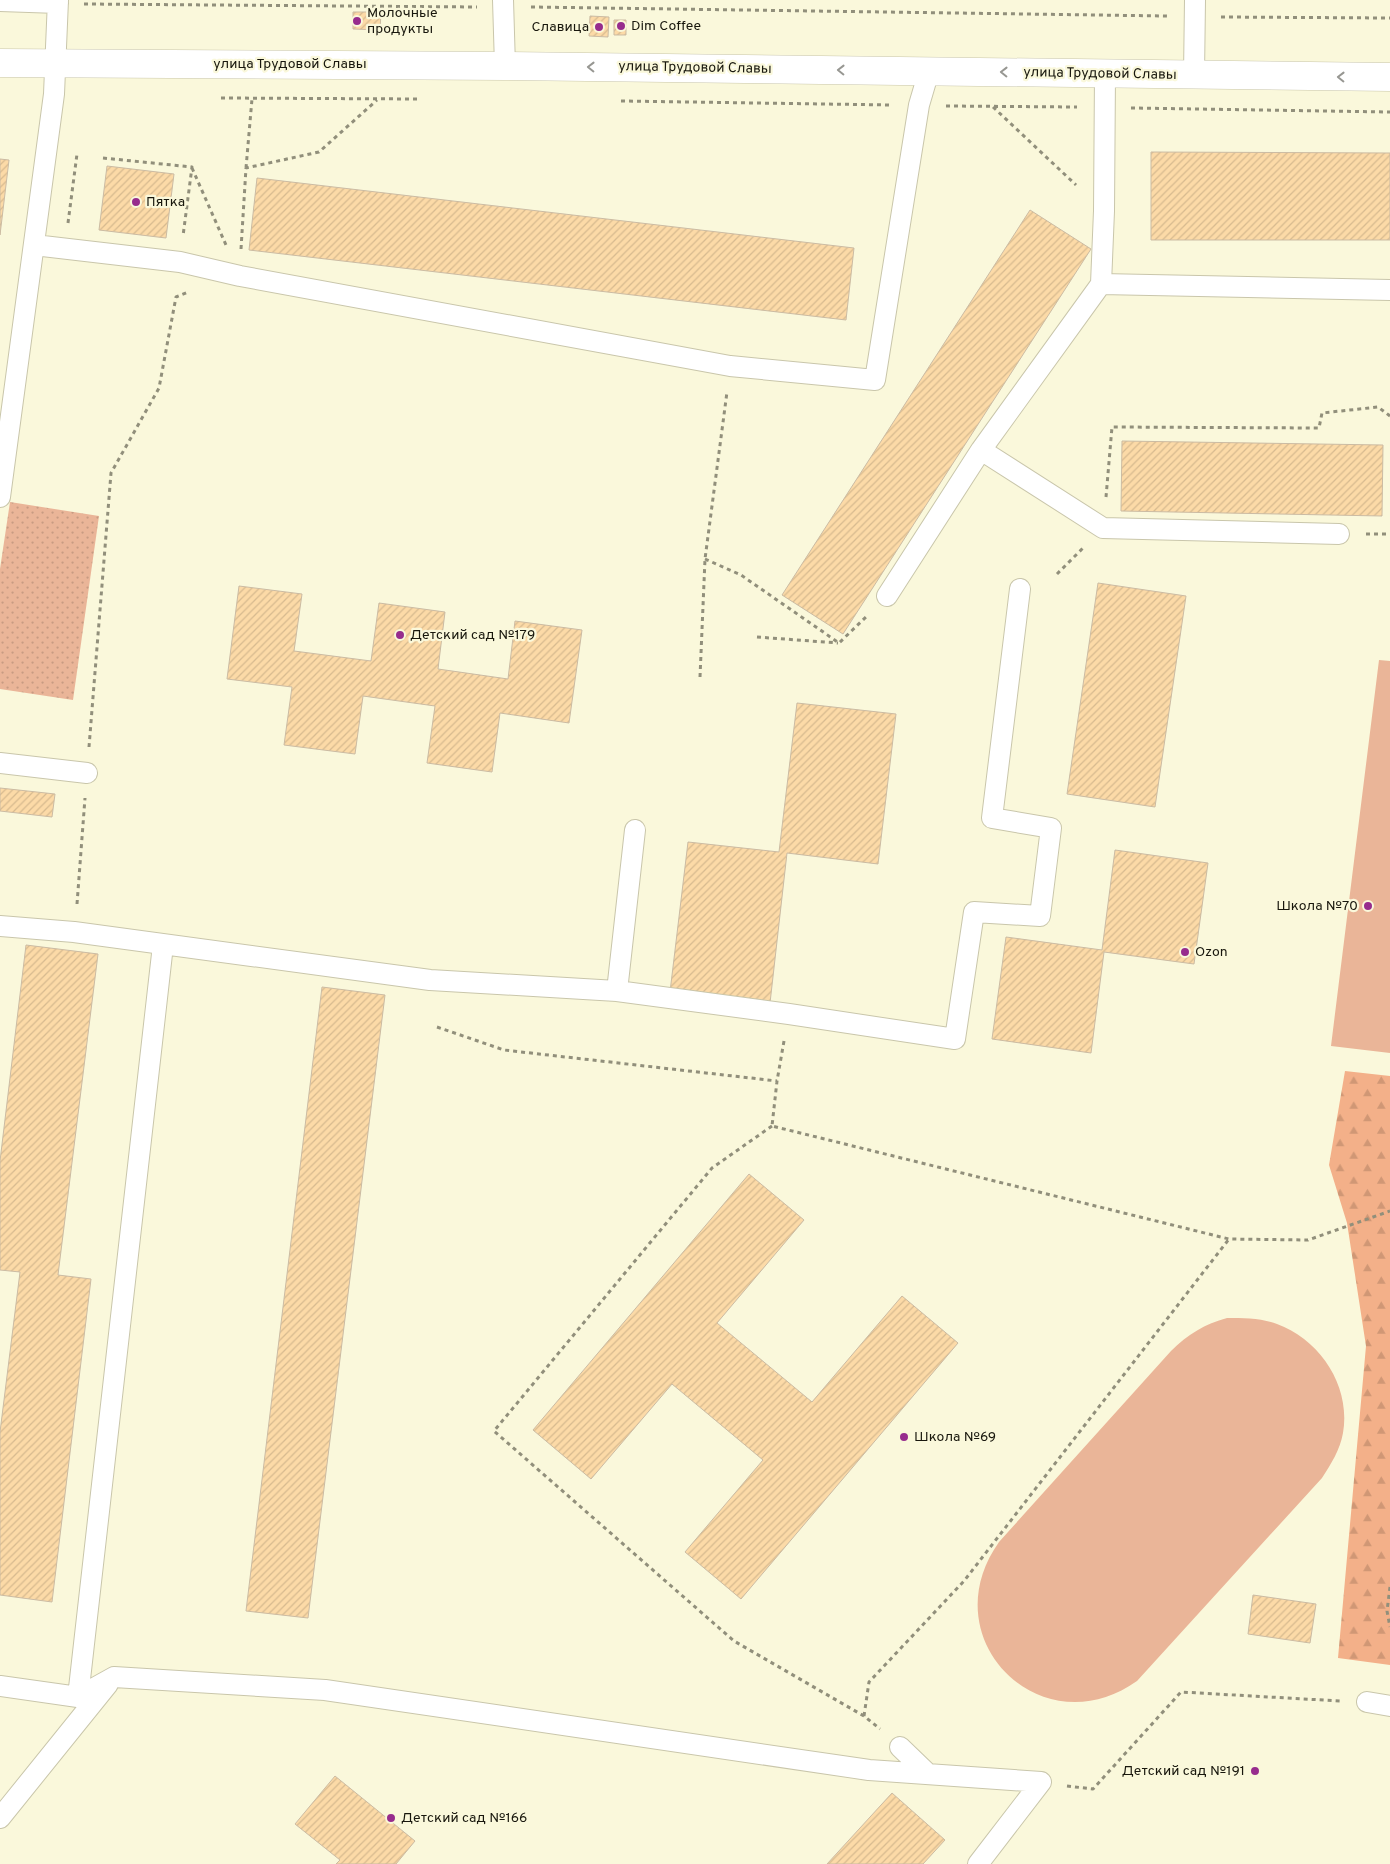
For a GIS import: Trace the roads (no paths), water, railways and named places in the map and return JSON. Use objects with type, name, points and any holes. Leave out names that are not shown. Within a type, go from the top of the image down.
[{"type":"street","name":"улица Трудовой Славы","points":[[0,63],[505,66],[1390,77]]},
{"type":"lane","points":[[0,1],[58,2],[54,94],[0,497]]},
{"type":"lane","points":[[503,3],[505,66]]},
{"type":"lane","points":[[1194,75],[1195,8]]},
{"type":"lane","points":[[34,245],[180,262],[240,276],[730,366],[875,380],[919,105],[930,71]]},
{"type":"lane","points":[[887,596],[981,450],[1101,284],[1104,211],[1105,74]]},
{"type":"lane","points":[[1101,284],[1390,290]]},
{"type":"lane","points":[[981,450],[1103,528],[1339,534]]},
{"type":"lane","points":[[0,926],[74,932],[430,980],[617,991],[955,1039],[974,912],[1040,916],[1051,828],[992,818],[1020,589]]},
{"type":"lane","points":[[0,763],[87,772]]},
{"type":"lane","points":[[617,991],[635,830]]},
{"type":"lane","points":[[78,1697],[163,945]]},
{"type":"lane","points":[[0,1818],[114,1677]]},
{"type":"lane","points":[[0,1686],[78,1697],[114,1677],[325,1690],[869,1770],[1041,1782],[978,1864]]},
{"type":"lane","points":[[1366,1702],[1390,1706]]},
{"type":"lane","points":[[900,1747],[928,1774]]},
{"type":"place","name":"Молочные продукты","points":[[357,21]]},
{"type":"place","name":"Dim Coffee","points":[[621,26]]},
{"type":"place","name":"Славица","points":[[599,27]]},
{"type":"place","name":"Пятка","points":[[136,202]]},
{"type":"place","name":"Детский сад №179","points":[[400,635]]},
{"type":"place","name":"Школа №70","points":[[1368,906]]},
{"type":"place","name":"Ozon","points":[[1185,952]]},
{"type":"place","name":"Школа №69","points":[[904,1437]]},
{"type":"place","name":"Детский сад №191","points":[[1255,1771]]},
{"type":"place","name":"Детский сад №166","points":[[391,1818]]}]
